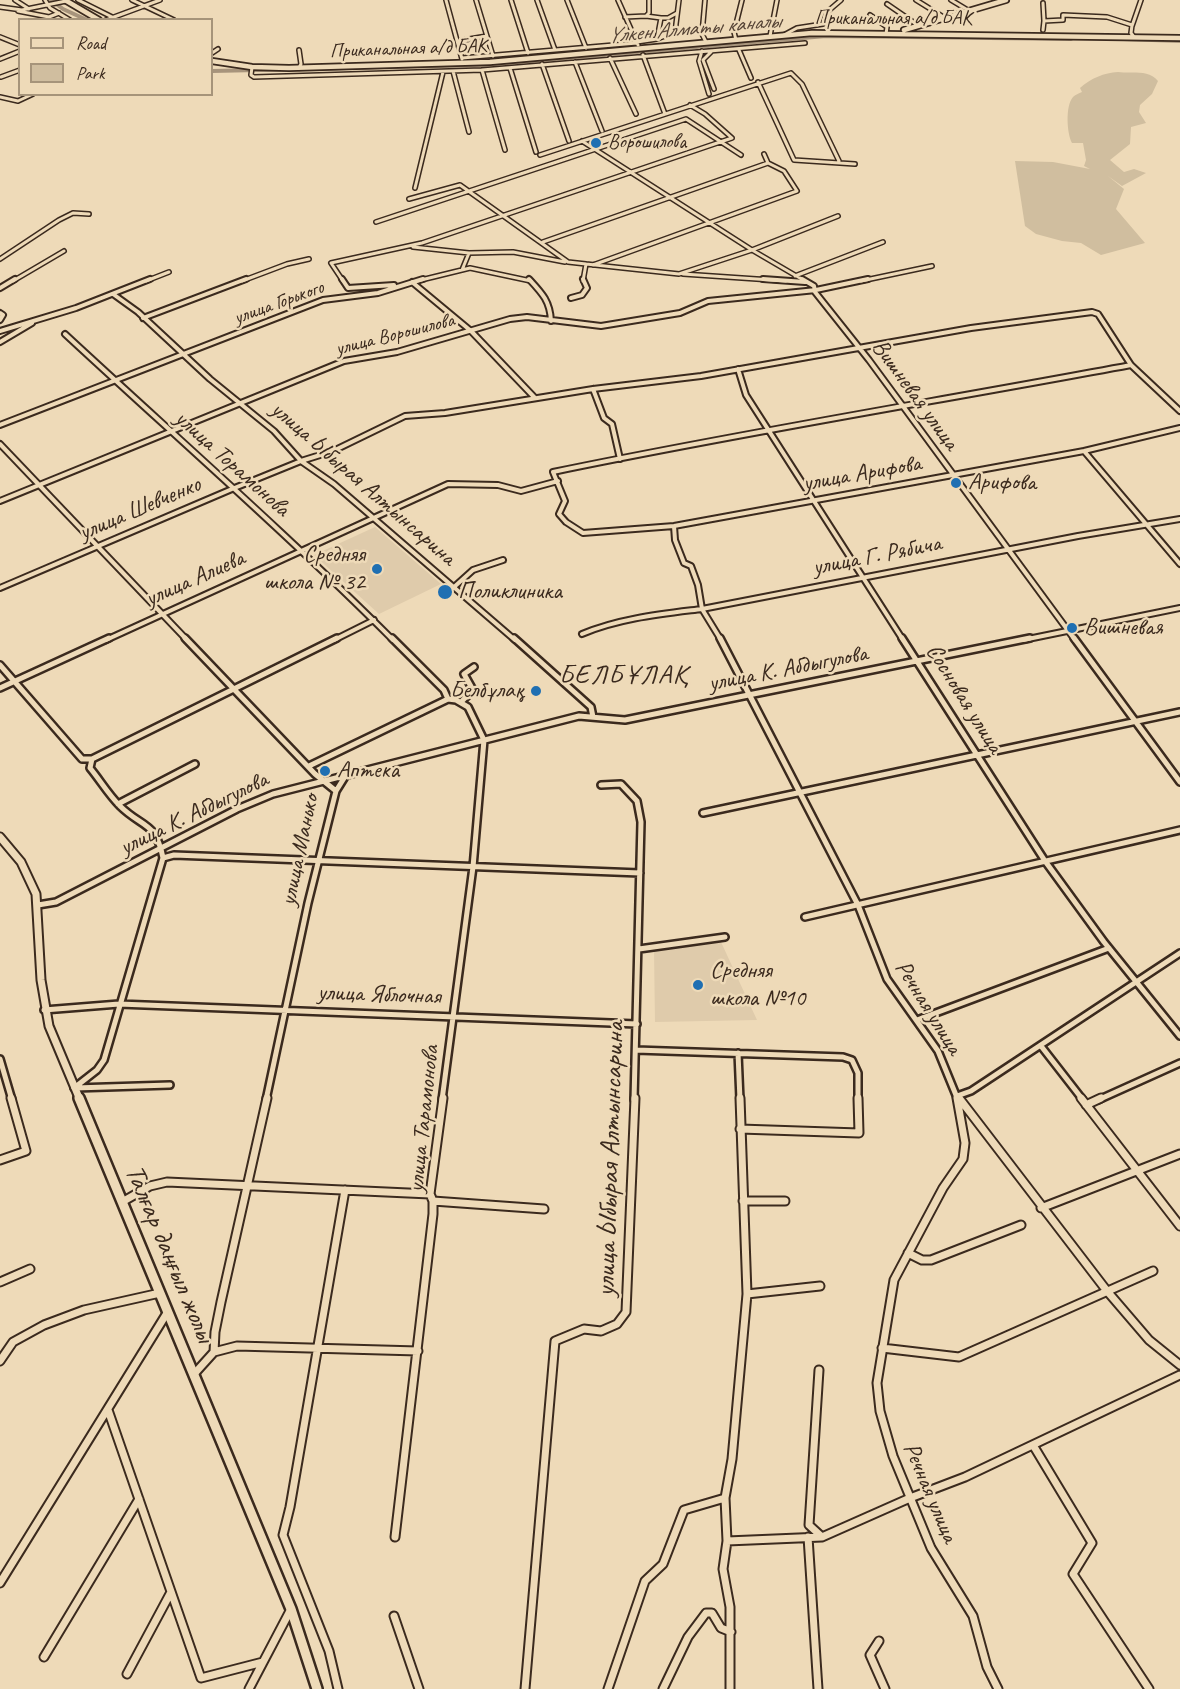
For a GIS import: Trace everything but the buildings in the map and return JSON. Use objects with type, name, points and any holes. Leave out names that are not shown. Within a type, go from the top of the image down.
[{"type":"main road","points":[[886,33],[971,12],[1006,0]]},
{"type":"main road","points":[[66,1],[96,18]]},
{"type":"main road","name":"Приканальная а/д БАК","points":[[213,61],[252,68],[299,68],[462,61],[572,55],[784,35],[1033,33],[1180,38]]},
{"type":"main road","name":"Талғар даңғыл жолы","points":[[0,837],[3,848],[28,875],[38,905],[38,944],[44,1010],[74,1088],[195,1373],[291,1609],[317,1689]]},
{"type":"street","points":[[15,0],[29,9]]},
{"type":"street","points":[[45,0],[47,5],[67,18]]},
{"type":"street","points":[[78,0],[113,17],[160,0]]},
{"type":"street","points":[[132,0],[170,18]]},
{"type":"street","points":[[446,0],[462,61],[637,43],[669,36],[675,32],[679,0]]},
{"type":"street","points":[[476,0],[494,56]]},
{"type":"street","points":[[511,0],[528,53]]},
{"type":"street","points":[[537,0],[555,50]]},
{"type":"street","points":[[567,0],[586,48]]},
{"type":"street","points":[[618,0],[640,48]]},
{"type":"street","points":[[647,14],[649,0]]},
{"type":"street","points":[[705,0],[702,34],[706,42]]},
{"type":"street","points":[[736,40],[734,32],[742,0]]},
{"type":"street","points":[[770,36],[777,0]]},
{"type":"street","points":[[784,35],[797,28],[823,24],[826,22],[826,14],[841,0]]},
{"type":"street","points":[[916,0],[945,18]]},
{"type":"street","points":[[951,0],[971,12]]},
{"type":"street","points":[[984,0],[987,6]]},
{"type":"street","points":[[1134,37],[1131,33],[1132,26],[1140,0]]},
{"type":"street","points":[[0,8],[29,9],[66,1]]},
{"type":"street","points":[[1043,3],[1044,30]]},
{"type":"street","points":[[887,4],[919,26]]},
{"type":"street","points":[[0,13],[5,8]]},
{"type":"street","points":[[18,9],[21,13],[49,17],[59,13]]},
{"type":"street","points":[[624,15],[647,14],[668,18],[677,13]]},
{"type":"street","points":[[1044,21],[1062,20],[1063,15],[1079,14],[1121,21],[1132,26]]},
{"type":"street","points":[[870,15],[887,27],[886,33]]},
{"type":"street","points":[[657,39],[661,18]]},
{"type":"street","points":[[458,41],[487,36]]},
{"type":"street","points":[[1,38],[18,44]]},
{"type":"street","points":[[252,68],[251,75],[443,72],[805,43]]},
{"type":"street","points":[[213,52],[219,49]]},
{"type":"street","points":[[571,49],[572,55]]},
{"type":"street","points":[[299,50],[301,64],[299,68]]},
{"type":"street","points":[[739,50],[751,78]]},
{"type":"street","points":[[702,51],[699,61],[709,94]]},
{"type":"street","points":[[0,59],[18,52]]},
{"type":"street","points":[[712,52],[703,60],[714,89]]},
{"type":"street","points":[[643,55],[665,114]]},
{"type":"street","points":[[610,58],[636,114]]},
{"type":"street","points":[[575,62],[602,131]]},
{"type":"street","points":[[542,64],[569,141]]},
{"type":"street","points":[[510,68],[538,153],[582,141],[788,73],[796,76],[802,84],[839,161]]},
{"type":"street","points":[[482,70],[505,150]]},
{"type":"street","points":[[1,77],[18,71]]},
{"type":"street","points":[[453,71],[469,132]]},
{"type":"street","points":[[415,188],[443,72]]},
{"type":"street","points":[[758,82],[794,160],[839,161],[855,164]]},
{"type":"street","points":[[0,98],[18,101],[29,96]]},
{"type":"street","points":[[399,285],[348,288],[332,263],[409,246],[505,216],[732,138],[705,114],[690,105]]},
{"type":"street","points":[[376,222],[686,119],[741,155]]},
{"type":"street","name":"Вишневая улица","points":[[582,141],[752,250],[807,282],[816,290],[815,292],[904,408],[1180,782]]},
{"type":"street","points":[[593,264],[797,191],[784,171],[768,163],[764,154]]},
{"type":"street","points":[[543,242],[768,163]]},
{"type":"street","points":[[409,199],[460,184],[568,262]]},
{"type":"street","points":[[0,259],[59,220],[73,213],[89,214]]},
{"type":"street","points":[[679,274],[752,250],[838,216]]},
{"type":"street","points":[[795,276],[882,242]]},
{"type":"street","points":[[409,246],[470,253],[513,252],[621,269],[807,282]]},
{"type":"street","points":[[0,288],[64,251]]},
{"type":"street","points":[[462,270],[470,253]]},
{"type":"street","points":[[143,318],[287,264],[309,260]]},
{"type":"street","points":[[571,298],[582,295],[586,288],[583,280],[586,264]]},
{"type":"street","name":"улица Ворошилова","points":[[0,501],[344,361],[397,352],[520,317],[601,327],[680,313],[708,301],[816,290],[932,266]]},
{"type":"street","name":"улица Горького","points":[[0,425],[323,300],[368,296],[399,285],[470,268],[529,279],[546,297],[550,307],[551,321]]},
{"type":"street","points":[[0,331],[113,294],[168,272]]},
{"type":"street","points":[[412,282],[471,331],[536,398]]},
{"type":"street","name":"улица Ыбырая Алтынсарина","points":[[113,294],[210,379],[242,403],[289,446],[301,461],[334,484],[561,679],[591,707],[593,717]]},
{"type":"street","name":"улица Шевченко","points":[[0,588],[232,489],[301,461],[333,452],[405,416],[464,410],[738,369],[971,328],[1092,312],[1098,314],[1131,365]]},
{"type":"street","points":[[0,313],[3,315],[0,320]]},
{"type":"street","points":[[0,342],[37,320]]},
{"type":"street","name":"улица Торамонова","points":[[65,334],[88,353],[114,381],[169,432],[302,550],[444,690],[448,699]]},
{"type":"street","points":[[558,481],[553,472],[688,444],[904,408],[1131,365],[1180,411]]},
{"type":"street","name":"Сосновая улица","points":[[738,369],[746,395],[919,661],[1045,861],[1109,948],[1180,1036]]},
{"type":"street","points":[[593,389],[604,417],[612,424],[620,459]]},
{"type":"street","name":"улица Арифова","points":[[558,481],[565,501],[559,514],[566,522],[583,533],[674,526],[1084,451],[1180,428]]},
{"type":"street","name":"улица Манько","points":[[0,444],[323,781],[336,791],[316,859],[268,1092],[245,1185],[215,1332],[214,1352]]},
{"type":"street","points":[[1084,451],[1180,564]]},
{"type":"street","name":"улица Алиева","points":[[0,688],[448,484],[498,485],[521,491],[558,481]]},
{"type":"street","name":"улица Г. Рябича","points":[[582,634],[601,626],[661,614],[702,609],[864,576],[1180,519]]},
{"type":"street","name":"Речная улица","points":[[674,526],[675,540],[684,563],[691,566],[698,585],[702,609],[715,628],[858,905],[886,979],[938,1052],[957,1096],[965,1143],[963,1159],[943,1188],[894,1280],[877,1383],[880,1411],[893,1456],[931,1548],[973,1616],[987,1667],[998,1689]]},
{"type":"street","points":[[453,588],[473,570],[503,560]]},
{"type":"street","name":"улица К. Абдыгулова","points":[[38,905],[56,902],[237,808],[273,794],[346,775],[579,716],[625,720],[1180,608]]},
{"type":"street","points":[[0,664],[82,759],[92,759],[374,620]]},
{"type":"street","points":[[462,702],[473,690],[464,674],[474,667]]},
{"type":"street","points":[[309,766],[448,699],[462,702],[468,707],[484,740]]},
{"type":"street","points":[[703,813],[1180,712]]},
{"type":"street","points":[[554,716],[558,721]]},
{"type":"street","name":"улица Тарамонова","points":[[395,1538],[418,1351],[432,1197],[473,867],[484,740]]},
{"type":"street","points":[[74,1088],[101,1065],[163,858],[158,837],[149,825],[131,816],[118,804],[90,768],[92,759]]},
{"type":"street","points":[[118,804],[195,764]]},
{"type":"street","points":[[336,791],[346,775]]},
{"type":"street","name":"улица Ыбырая Алтынсарина","points":[[525,1689],[555,1341],[584,1329],[601,1331],[617,1324],[627,1312],[641,822],[637,801],[621,784],[601,785]]},
{"type":"street","points":[[805,917],[1180,830]]},
{"type":"street","points":[[163,858],[174,855],[316,859],[640,873]]},
{"type":"street","points":[[639,949],[725,937]]},
{"type":"street","points":[[917,1020],[1109,948]]},
{"type":"street","points":[[1180,953],[1041,1046],[971,1090],[957,1096],[1107,1291],[1149,1340],[1180,1365]]},
{"type":"street","name":"улица Яблочная","points":[[44,1010],[119,1004],[637,1024]]},
{"type":"street","points":[[1041,1046],[1180,1226]]},
{"type":"street","points":[[636,1050],[843,1057],[852,1060],[858,1073],[859,1133],[740,1129]]},
{"type":"street","points":[[730,1689],[730,1607],[723,1569],[727,1541],[724,1498],[732,1459],[747,1294],[738,1053]]},
{"type":"street","points":[[0,1059],[26,1151],[0,1160]]},
{"type":"street","points":[[1086,1105],[1180,1063]]},
{"type":"street","points":[[74,1088],[170,1085]]},
{"type":"street","points":[[1041,1208],[1179,1157]]},
{"type":"street","points":[[122,1202],[157,1183],[345,1190],[544,1209]]},
{"type":"street","points":[[338,1689],[329,1652],[283,1535],[290,1507],[345,1190]]},
{"type":"street","points":[[743,1201],[785,1201]]},
{"type":"street","points":[[908,1252],[922,1260],[931,1260],[1021,1225]]},
{"type":"street","points":[[0,1282],[30,1269]]},
{"type":"street","points":[[882,1348],[959,1357],[1153,1271]]},
{"type":"street","points":[[747,1294],[820,1286]]},
{"type":"street","points":[[0,1361],[13,1342],[44,1325],[84,1310],[160,1293]]},
{"type":"street","points":[[0,1583],[168,1312]]},
{"type":"street","points":[[195,1373],[214,1352],[251,1345],[418,1351]]},
{"type":"street","points":[[819,1370],[809,1525],[822,1537]]},
{"type":"street","points":[[727,1541],[822,1537],[910,1498],[965,1477],[1180,1375]]},
{"type":"street","points":[[108,1410],[201,1678],[263,1662]]},
{"type":"street","points":[[1033,1445],[1092,1543],[1073,1574],[1149,1689]]},
{"type":"street","points":[[608,1689],[645,1581],[663,1564],[684,1510],[724,1498]]},
{"type":"street","points":[[44,1657],[139,1499]]},
{"type":"street","points":[[808,1537],[818,1689]]},
{"type":"street","points":[[127,1674],[171,1592]]},
{"type":"street","points":[[249,1689],[291,1609]]},
{"type":"street","points":[[663,1689],[669,1670],[684,1647],[697,1620],[706,1613],[712,1613],[721,1628],[731,1632]]},
{"type":"street","points":[[394,1616],[419,1689]]},
{"type":"street","points":[[879,1641],[870,1655],[885,1689]]},
{"type":"shaded area","name":"Средняя школа № 32","points":[[375,527],[441,584],[379,614],[314,555]]},
{"type":"shaded area","name":"Средняя школа №10","points":[[721,942],[757,1020],[655,1022],[654,951]]},
{"type":"green space","points":[[1118,72],[1145,73],[1158,81],[1152,94],[1140,105],[1139,112],[1146,123],[1131,127],[1130,144],[1110,160],[1124,172],[1134,169],[1146,173],[1122,186],[1108,176],[1124,189],[1116,209],[1145,243],[1101,255],[1081,243],[1036,234],[1025,226],[1015,161],[1053,162],[1090,169],[1084,166],[1086,160],[1083,143],[1072,143],[1070,139],[1068,120],[1070,101],[1082,92],[1080,88],[1084,84],[1098,77]]},
{"type":"waterway","name":"Үлкен Алматы каналы","points":[[51,0],[63,9],[83,18]]},
{"type":"waterway","name":"Үлкен Алматы каналы","points":[[213,71],[484,65],[826,36],[1071,39]]},
{"type":"waterway","name":"Үлкен Алматы каналы","points":[[1124,39],[1180,41]]},
{"type":"place","name":"Ворошилова","points":[[596,143]]},
{"type":"place","name":"Арифова","points":[[956,483]]},
{"type":"place","name":"Средняя школа № 32","points":[[377,569]]},
{"type":"place","name":"Поликлиника","points":[[445,592]]},
{"type":"place","name":"Вишневая","points":[[1072,628]]},
{"type":"place","name":"Белбұлақ","points":[[536,691]]},
{"type":"place","name":"Аптека","points":[[325,771]]},
{"type":"place","name":"Средняя школа №10","points":[[698,985]]},
{"type":"district","name":"БЕЛБҰЛАҚ","points":[[624,676]]}]
